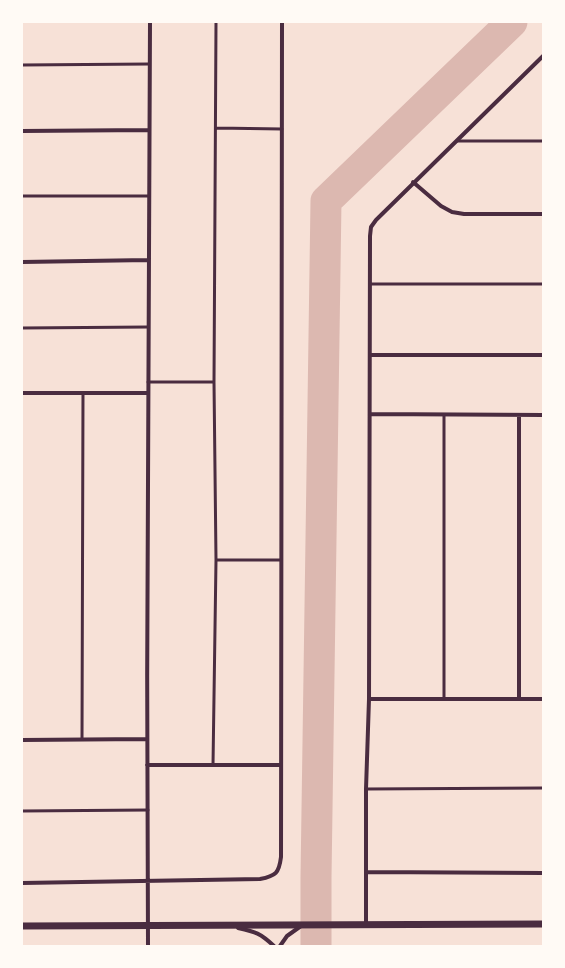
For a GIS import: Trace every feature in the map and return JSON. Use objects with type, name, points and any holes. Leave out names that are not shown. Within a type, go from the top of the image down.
[{"type":"street","points":[[148,946],[148,260],[150,22]]},
{"type":"street","points":[[22,883],[260,879],[270,877],[276,873],[279,867],[281,857],[282,22]]},
{"type":"street","points":[[366,924],[366,790],[369,699],[371,227],[413,182],[543,56]]},
{"type":"street","points":[[22,131],[149,130]]},
{"type":"street","points":[[413,182],[441,206],[452,212],[464,214],[543,214]]},
{"type":"street","points":[[22,262],[148,260]]},
{"type":"street","points":[[370,355],[543,355]]},
{"type":"street","points":[[22,393],[148,393]]},
{"type":"street","points":[[370,414],[543,415]]},
{"type":"street","points":[[519,415],[519,699]]},
{"type":"street","points":[[369,699],[543,699]]},
{"type":"street","points":[[22,740],[147,739]]},
{"type":"street","points":[[147,765],[281,765]]},
{"type":"street","points":[[366,872],[543,873]]},
{"type":"street","points":[[22,926],[224,924],[543,924]]},
{"type":"street","points":[[224,924],[256,932],[262,935],[274,946]]},
{"type":"street","points":[[280,946],[287,936],[305,925]]},
{"type":"lane","points":[[213,766],[216,560],[214,382],[216,22]]},
{"type":"lane","points":[[22,65],[149,64]]},
{"type":"lane","points":[[216,128],[283,129]]},
{"type":"lane","points":[[456,141],[543,141]]},
{"type":"lane","points":[[22,196],[149,196]]},
{"type":"lane","points":[[370,284],[543,284]]},
{"type":"lane","points":[[22,328],[148,327]]},
{"type":"lane","points":[[148,382],[214,382]]},
{"type":"lane","points":[[82,739],[83,393]]},
{"type":"lane","points":[[444,415],[444,699]]},
{"type":"lane","points":[[216,560],[281,560]]},
{"type":"lane","points":[[366,790],[543,788]]},
{"type":"lane","points":[[22,811],[148,810]]},
{"type":"waterway","points":[[316,946],[326,201],[512,22]]}]
